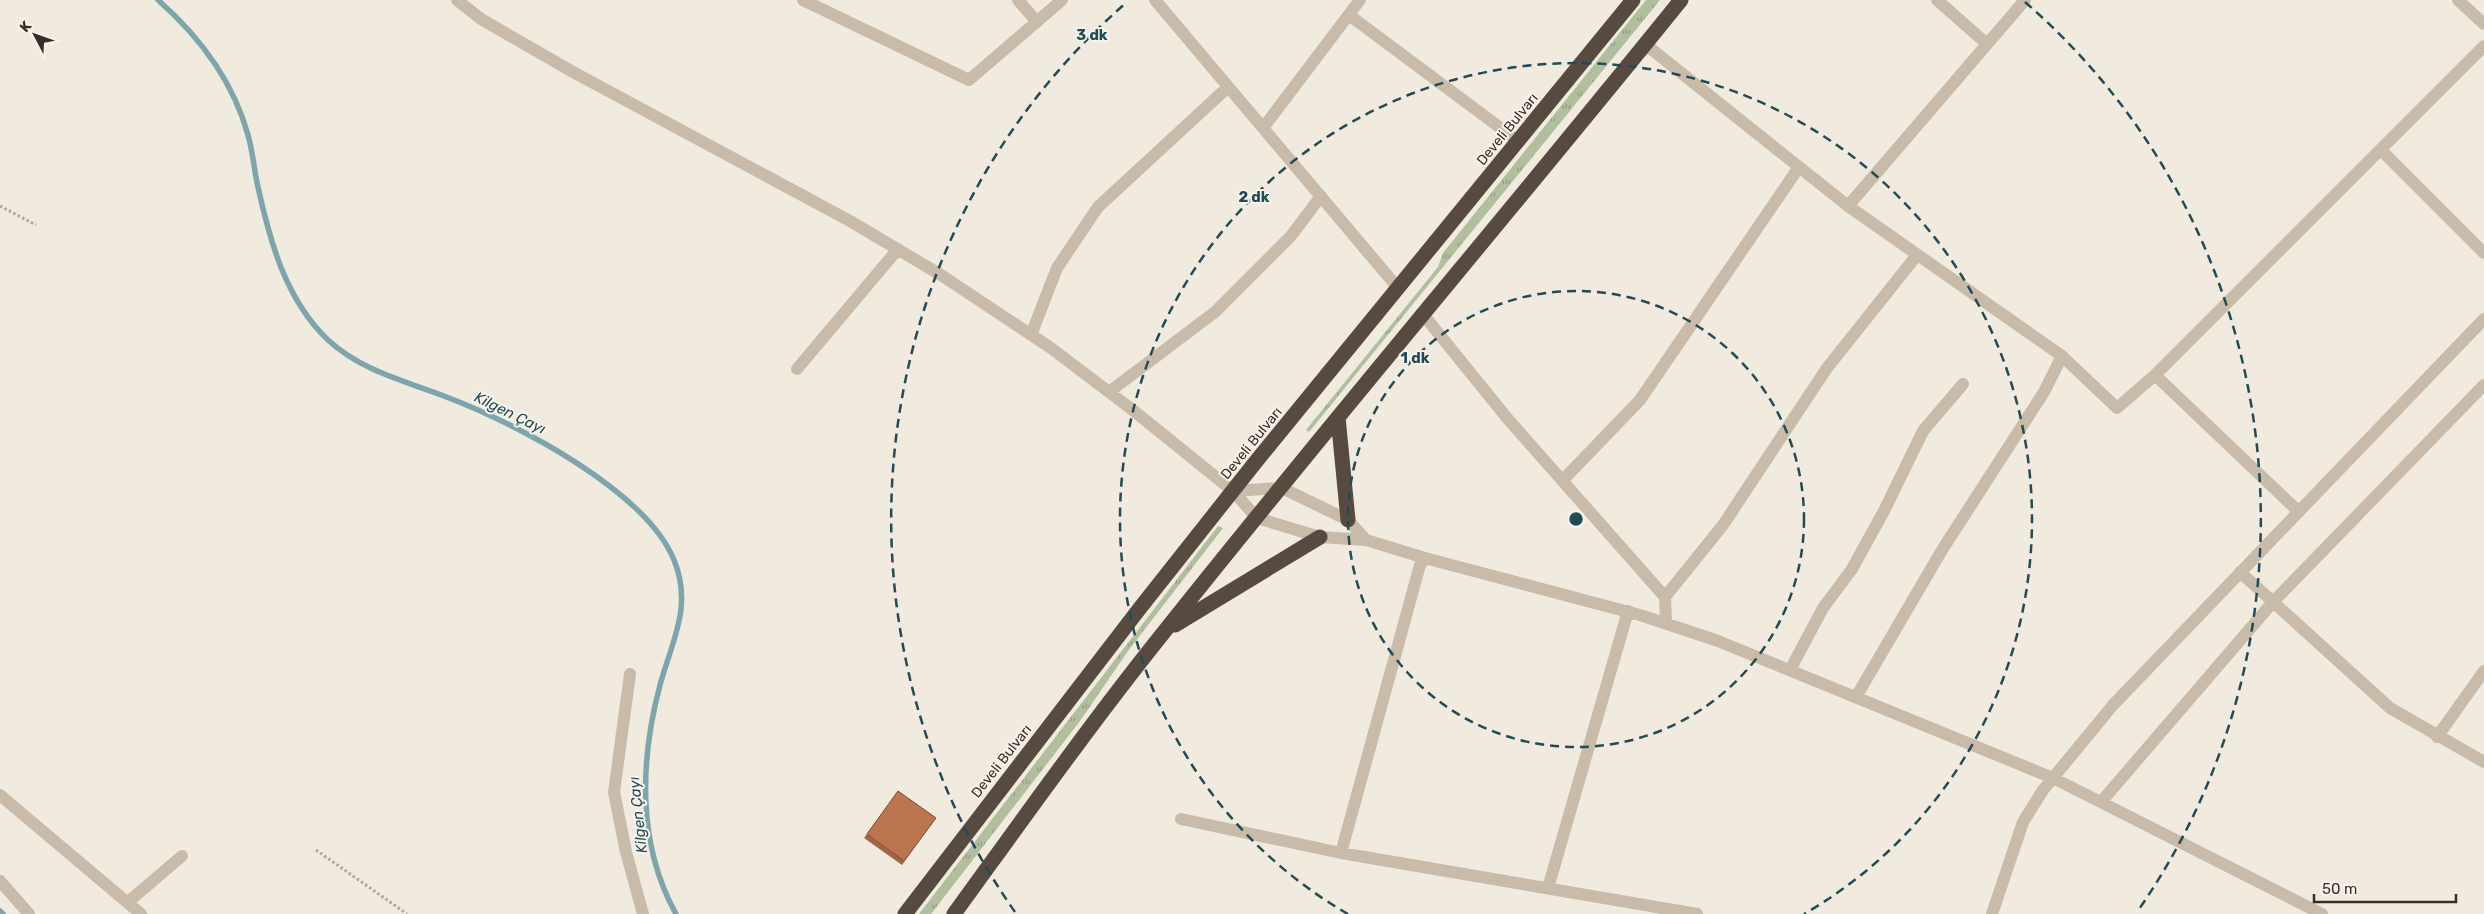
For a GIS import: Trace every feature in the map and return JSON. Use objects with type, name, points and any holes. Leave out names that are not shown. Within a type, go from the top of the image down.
[{"type":"highway","name":"Develi Bulvarı","points":[[906,914],[1116,639],[1233,491],[1633,0]]},
{"type":"highway","points":[[954,914],[1082,739],[1163,633],[1422,313],[1681,0]]},
{"type":"highway","points":[[1338,416],[1348,520]]},
{"type":"highway","points":[[1163,633],[1320,537]]},
{"type":"street","points":[[457,0],[481,19],[574,72],[695,136],[941,275],[1031,335],[1109,392],[1233,491],[1257,518],[1320,537],[1366,540],[1425,558],[1628,611],[1718,641],[2053,778],[2315,912]]},
{"type":"street","points":[[803,0],[969,80],[1062,0]]},
{"type":"street","points":[[1018,0],[1036,22]]},
{"type":"street","points":[[1155,0],[1398,288]]},
{"type":"street","points":[[1263,128],[1360,0]]},
{"type":"street","points":[[1937,0],[1987,44]]},
{"type":"street","points":[[1848,206],[2025,0]]},
{"type":"street","points":[[2458,0],[2484,24]]},
{"type":"street","points":[[1349,16],[1518,141]]},
{"type":"street","points":[[1645,44],[1848,206],[2062,356],[2117,408],[2155,375],[2484,46]]},
{"type":"street","points":[[1031,335],[1057,268],[1098,207],[1228,86]]},
{"type":"street","points":[[2381,150],[2484,253]]},
{"type":"street","points":[[1562,480],[1640,400],[1799,167]]},
{"type":"street","points":[[1109,392],[1163,354],[1215,312],[1290,236],[1321,196]]},
{"type":"street","points":[[796,368],[898,249]]},
{"type":"street","points":[[1665,596],[1723,525],[1826,368],[1917,255]]},
{"type":"street","points":[[1422,313],[1507,418],[1665,596],[1666,624]]},
{"type":"street","points":[[1992,914],[2023,822],[2033,803],[2113,705],[2484,320]]},
{"type":"street","points":[[1856,697],[1918,590],[2044,392],[2062,356]]},
{"type":"street","points":[[2155,375],[2299,512]]},
{"type":"street","points":[[1790,670],[1823,608],[1852,568],[1885,509],[1923,431],[1963,384]]},
{"type":"street","points":[[2101,802],[2273,602],[2484,385]]},
{"type":"street","points":[[1233,491],[1282,488],[1348,520],[1366,540]]},
{"type":"street","points":[[1341,853],[1420,565],[1425,558]]},
{"type":"street","points":[[2240,572],[2390,708],[2484,762]]},
{"type":"street","points":[[1548,888],[1628,611]]},
{"type":"street","points":[[2437,736],[2484,671]]},
{"type":"street","points":[[630,674],[614,792],[626,852],[643,914]]},
{"type":"street","points":[[0,795],[140,914]]},
{"type":"street","points":[[1181,819],[1341,853],[1697,914]]},
{"type":"street","points":[[128,902],[182,856]]},
{"type":"street","points":[[0,881],[29,914]]},
{"type":"path","points":[[0,206],[36,225]]},
{"type":"path","points":[[316,850],[407,914]]},
{"type":"green space","points":[[1646,0],[1660,0],[1309,432],[1306,430],[1438,267],[1443,253]]},
{"type":"green space","points":[[1218,526],[1223,528],[1128,651],[1080,721],[931,914],[919,914]]},
{"type":"building","points":[[898,791],[936,818],[904,861],[867,834]]},
{"type":"waterway","name":"Kilgen Çayı","points":[[158,0],[188,29],[201,45],[234,96],[248,135],[263,208],[274,249],[291,289],[313,324],[341,351],[370,368],[477,410],[543,442],[576,463],[608,485],[637,509],[659,534],[674,560],[682,593],[681,608],[679,623],[653,714],[646,772],[646,801],[654,859],[663,887],[676,914]]},
{"type":"waterway","points":[[0,911],[3,914]]}]
